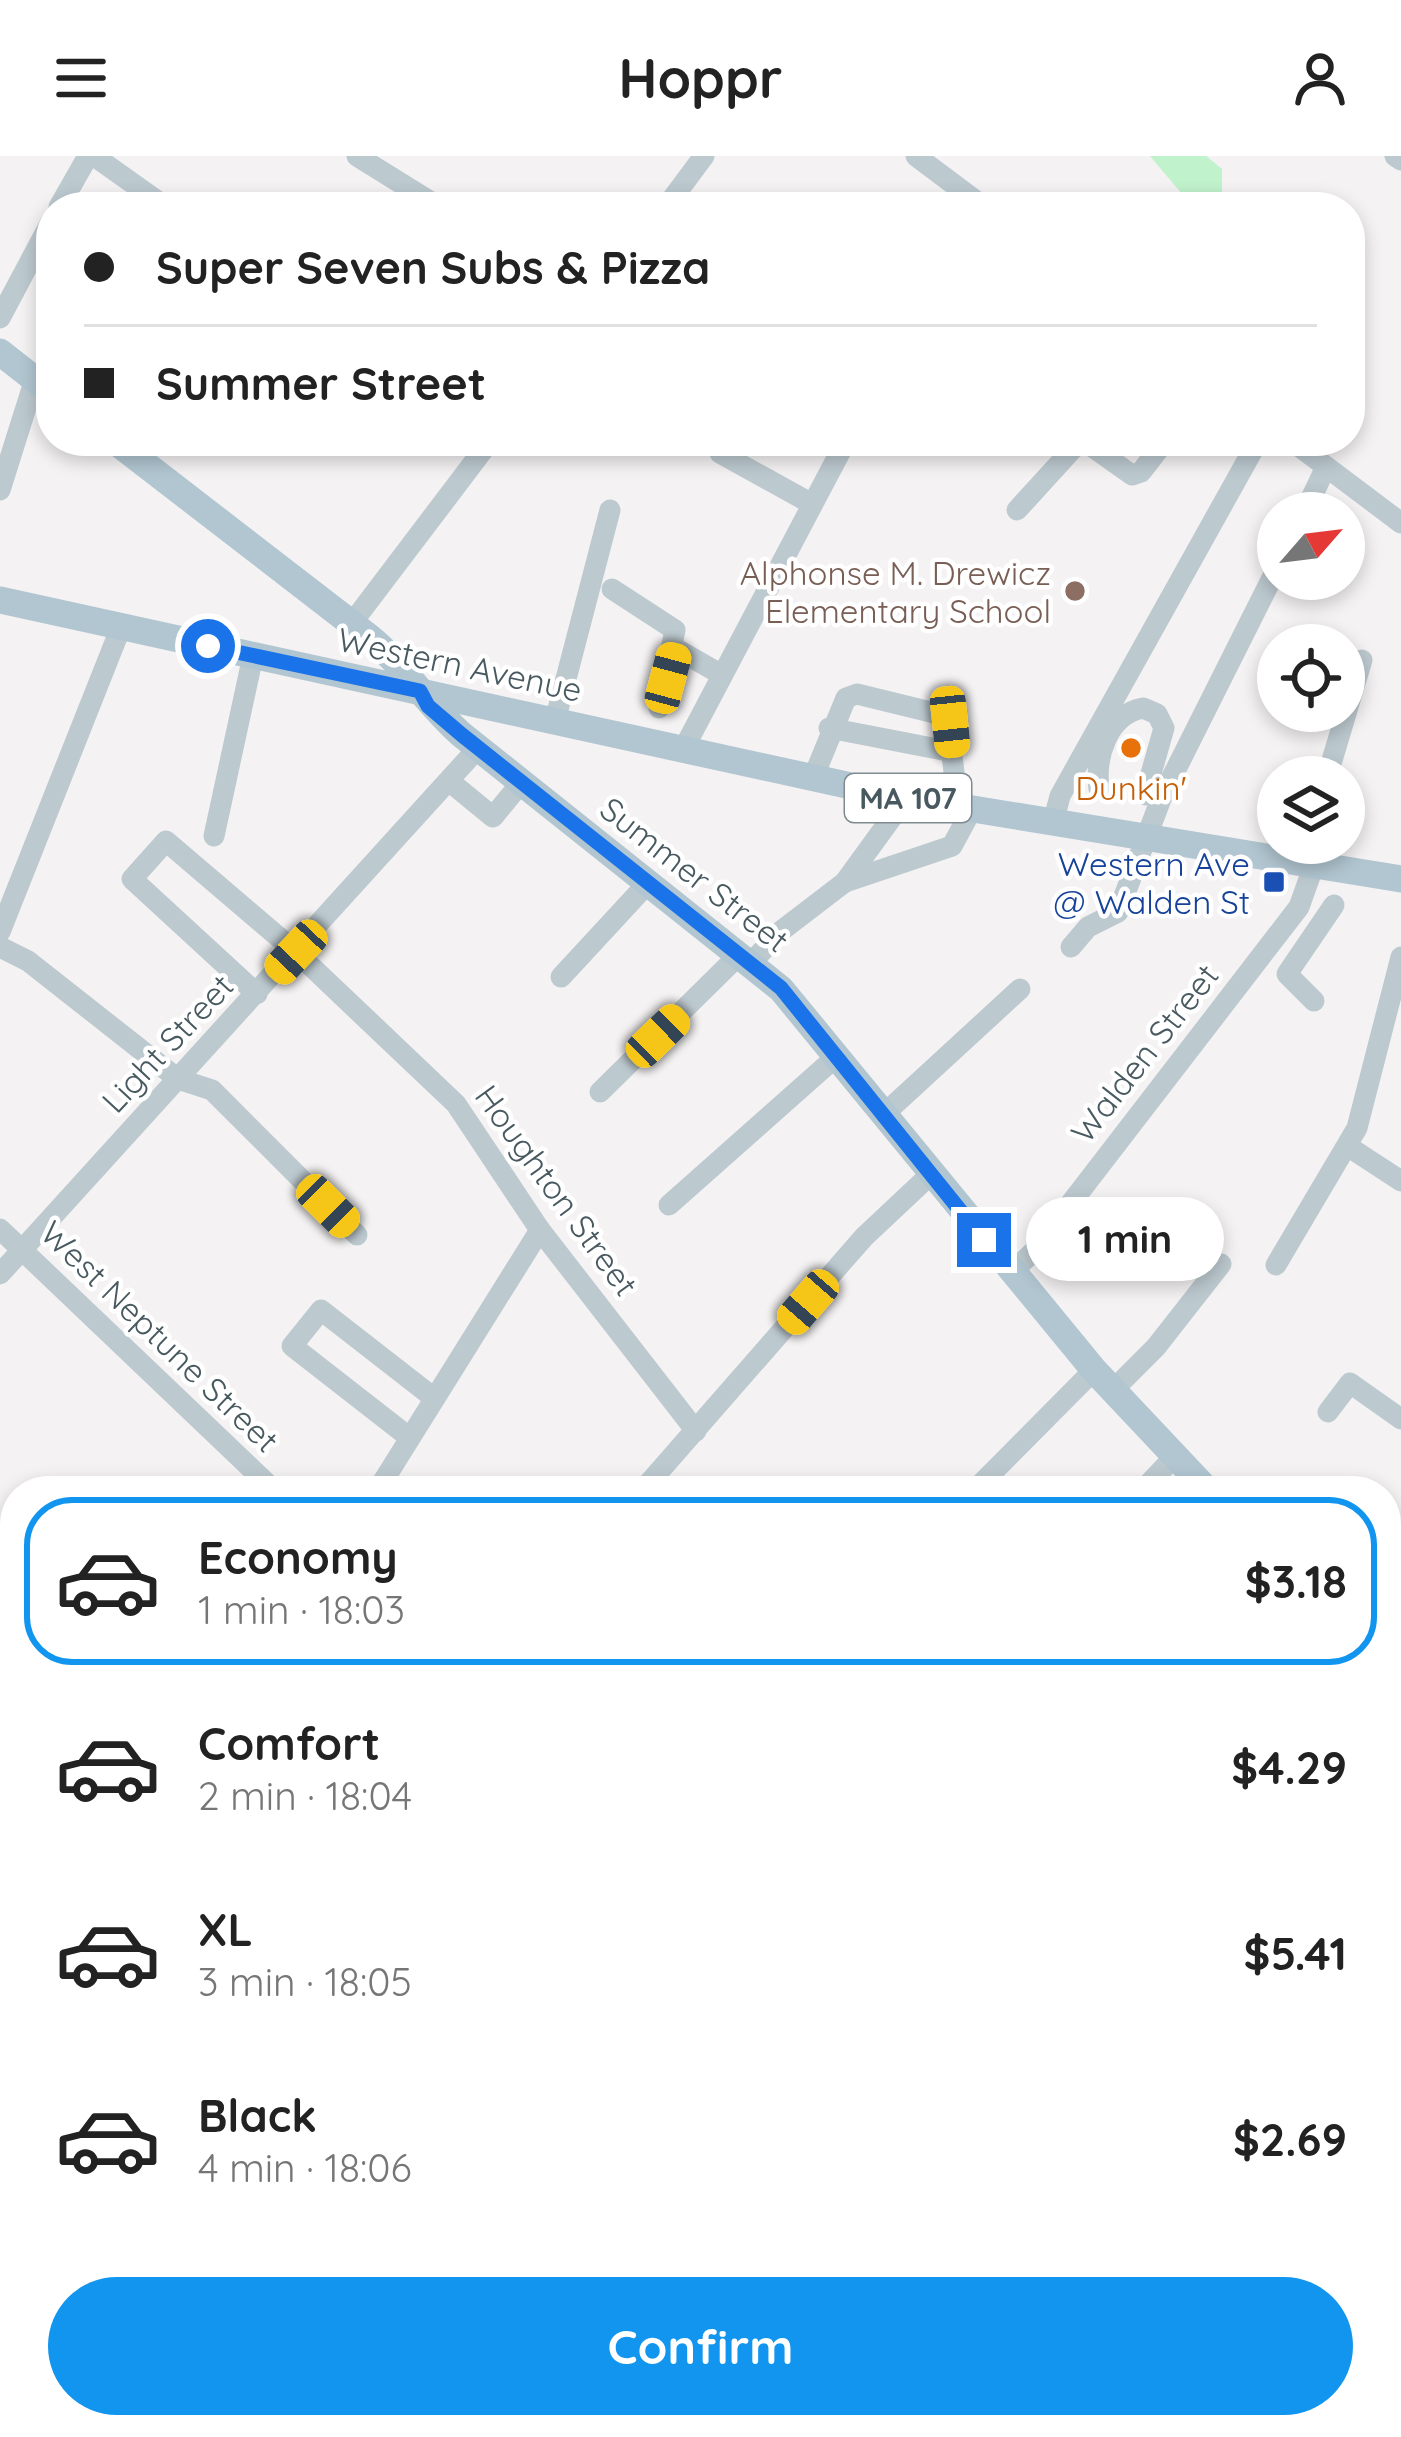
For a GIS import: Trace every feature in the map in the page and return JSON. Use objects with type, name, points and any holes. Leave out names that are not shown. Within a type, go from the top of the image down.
[{"type":"main road","points":[[0,352],[36,380]]},
{"type":"main road","name":"Summer Street","points":[[135,456],[382,647],[428,706],[781,988],[1011,1273],[1193,1476]]},
{"type":"main road","name":"Western Avenue","points":[[0,600],[906,798],[1147,838],[1257,851]]},
{"type":"main road","name":"Western Avenue","points":[[1338,864],[1401,879]]},
{"type":"street","points":[[68,192],[91,156],[144,192]]},
{"type":"street","points":[[357,156],[415,192]]},
{"type":"street","points":[[677,192],[704,156]]},
{"type":"street","points":[[916,156],[964,192]]},
{"type":"street","points":[[0,319],[36,251]]},
{"type":"street","points":[[0,490],[36,403]]},
{"type":"street","points":[[352,623],[479,456]]},
{"type":"street","points":[[725,456],[812,504]]},
{"type":"street","points":[[682,750],[838,456]]},
{"type":"street","points":[[1016,510],[1068,456]]},
{"type":"street","points":[[1104,456],[1132,475],[1142,472],[1154,456]]},
{"type":"street","points":[[1053,823],[1060,796],[1250,456]]},
{"type":"street","points":[[1312,456],[1401,524]]},
{"type":"street","points":[[1314,492],[1326,467]]},
{"type":"street","points":[[555,721],[610,510]]},
{"type":"street","points":[[612,589],[669,622],[675,648],[659,708]]},
{"type":"street","points":[[1071,947],[1088,927],[1115,916],[1170,780],[1261,600]]},
{"type":"street","points":[[0,932],[121,628]]},
{"type":"street","points":[[675,648],[722,675]]},
{"type":"street","points":[[214,836],[253,656]]},
{"type":"street","points":[[813,778],[829,728],[846,698],[857,694],[944,713],[961,808],[952,846],[845,882]]},
{"type":"street","points":[[1099,789],[1097,762],[1111,731],[1124,715],[1143,708],[1156,714],[1164,728],[1145,795]]},
{"type":"street","points":[[829,728],[953,752]]},
{"type":"street","name":"Light Street","points":[[0,1274],[478,748]]},
{"type":"street","points":[[448,781],[493,817],[521,783]]},
{"type":"street","points":[[600,1092],[745,959],[845,882],[906,798]]},
{"type":"street","name":"Houghton Street","points":[[257,994],[132,879],[166,841],[296,952],[456,1105],[540,1230],[696,1431]]},
{"type":"street","name":"Walden Street","points":[[1011,1273],[1034,1251],[1275,938],[1305,896],[1308,864]]},
{"type":"street","points":[[562,977],[646,884]]},
{"type":"street","points":[[1314,1001],[1287,974],[1334,904]]},
{"type":"street","points":[[1275,938],[1299,957]]},
{"type":"street","points":[[0,947],[28,961],[178,1079],[212,1090],[357,1235]]},
{"type":"street","points":[[1276,1265],[1349,1147],[1370,1089],[1401,957]]},
{"type":"street","points":[[883,1115],[1020,988]]},
{"type":"street","points":[[669,1205],[837,1056]]},
{"type":"street","points":[[1349,1147],[1401,1181]]},
{"type":"street","points":[[656,1476],[863,1238],[930,1175]]},
{"type":"street","name":"West Neptune Street","points":[[0,1229],[259,1476]]},
{"type":"street","points":[[386,1476],[540,1230]]},
{"type":"street","points":[[992,1476],[1103,1381],[1165,1336],[1221,1264]]},
{"type":"street","points":[[410,1438],[292,1346],[321,1310],[434,1398]]},
{"type":"street","points":[[1328,1412],[1350,1383],[1401,1419]]},
{"type":"street","points":[[1156,1476],[1174,1457]]},
{"type":"green space","points":[[1150,156],[1206,156],[1222,169],[1222,192],[1180,192]]},
{"type":"place","name":"Alphonse M. Drewicz Elementary School","points":[[1075,591]]},
{"type":"place","name":"Dunkin'","points":[[1131,748]]},
{"type":"place","name":"Western Ave @ Walden St","points":[[1274,882]]},
{"type":"route","points":[[208,646],[420,691],[428,706],[462,735],[781,988],[984,1240]]}]
